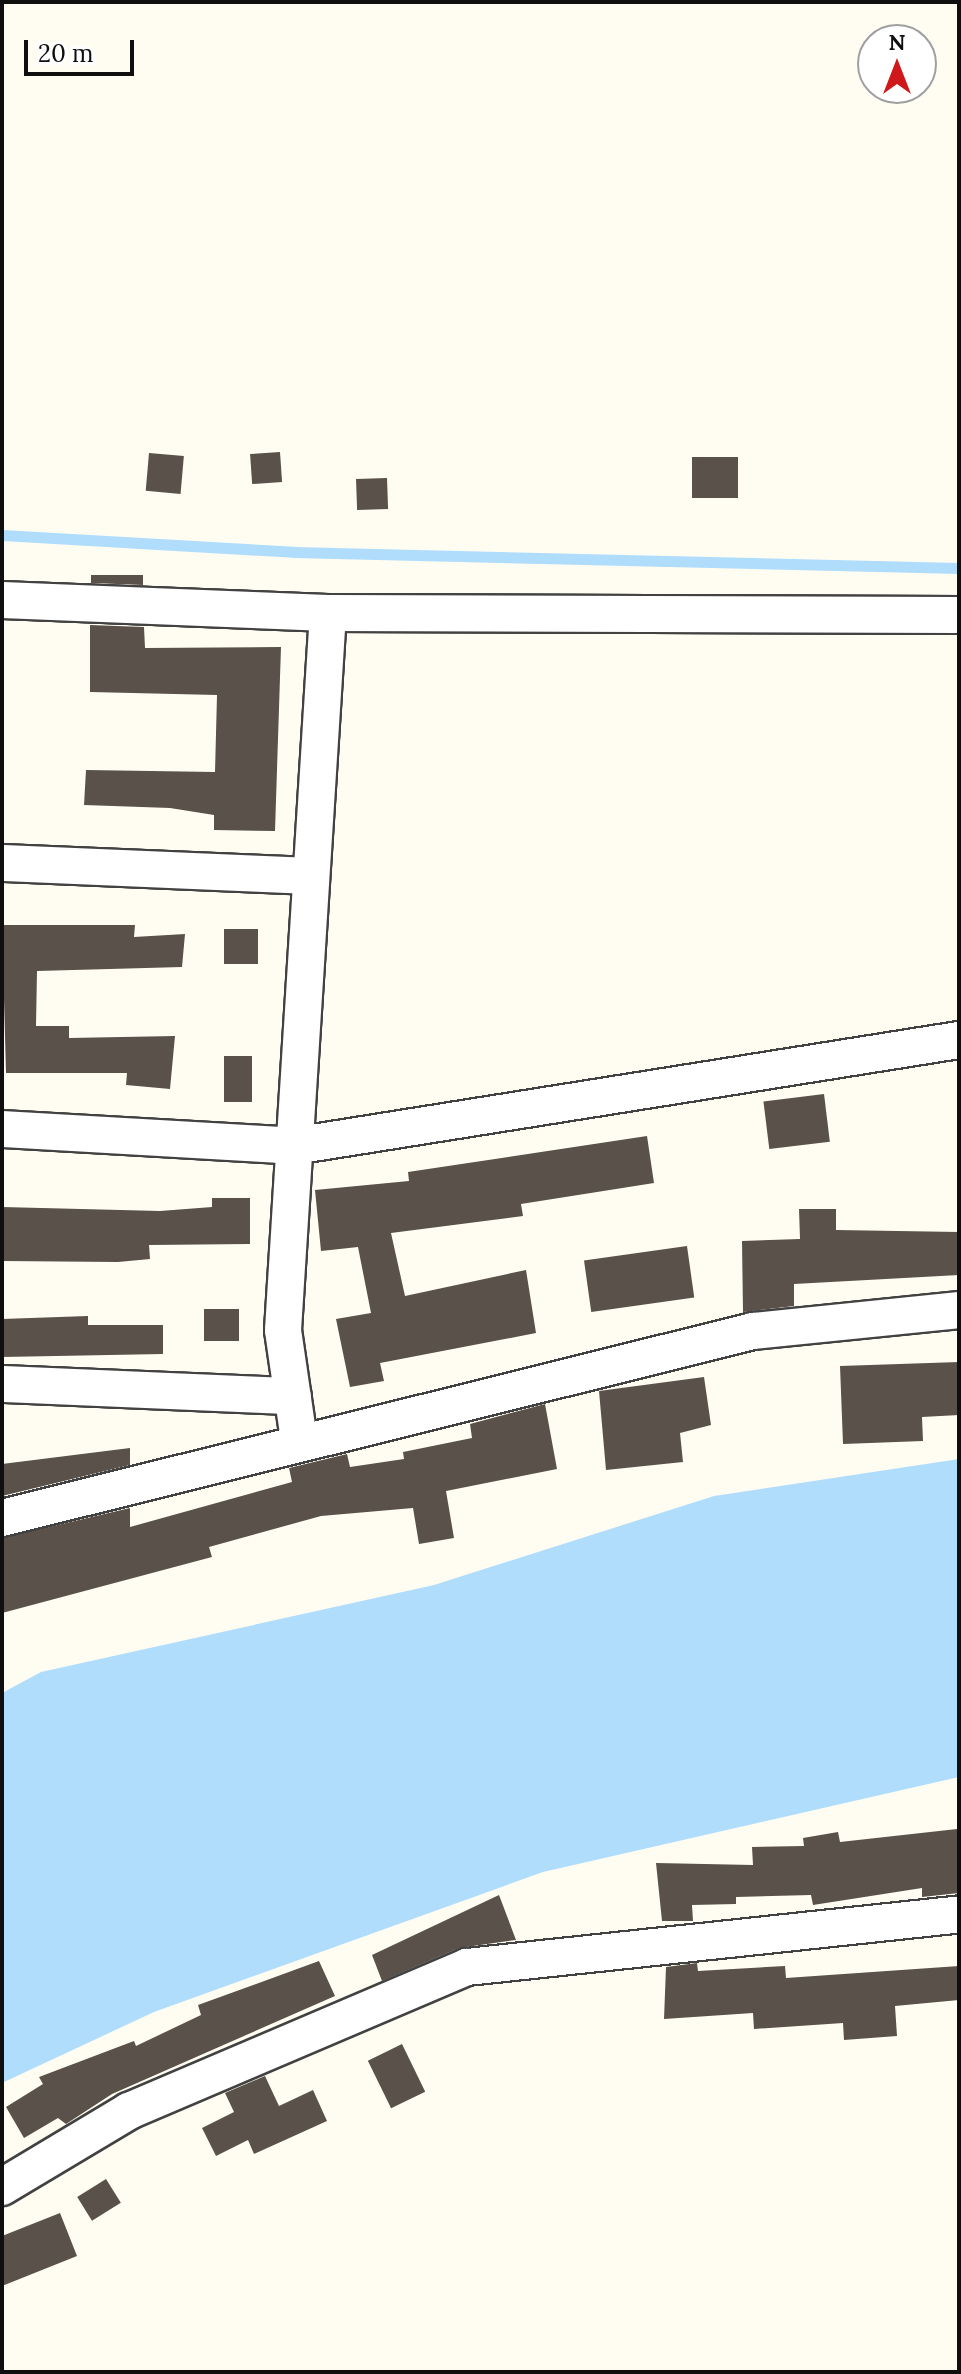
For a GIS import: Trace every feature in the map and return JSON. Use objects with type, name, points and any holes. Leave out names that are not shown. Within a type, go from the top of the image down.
[{"type":"street","points":[[2,600],[328,613],[959,615]]},
{"type":"street","points":[[299,1440],[283,1330],[328,613]]},
{"type":"street","points":[[2,863],[311,876]]},
{"type":"street","points":[[2,1129],[294,1146],[959,1040]]},
{"type":"street","points":[[2,1518],[299,1440],[753,1331],[959,1310]]},
{"type":"street","points":[[2,1384],[293,1396]]},
{"type":"street","points":[[2,2187],[129,2111],[467,1967],[959,1914]]},
{"type":"water","points":[[959,1459],[959,1777],[543,1872],[154,2012],[2,2083],[2,1693],[41,1672],[434,1585],[714,1496]]},
{"type":"building","points":[[280,452],[282,482],[252,484],[250,454]]},
{"type":"building","points":[[149,453],[184,456],[181,494],[146,491]]},
{"type":"building","points":[[692,457],[738,457],[738,498],[692,498]]},
{"type":"building","points":[[387,478],[388,509],[357,510],[356,479]]},
{"type":"building","points":[[91,575],[143,575],[143,585],[91,583]]},
{"type":"building","points":[[90,625],[144,627],[145,648],[281,647],[275,831],[214,830],[214,815],[170,808],[84,805],[86,770],[215,772],[217,695],[90,692]]},
{"type":"building","points":[[2,925],[135,925],[134,937],[185,934],[182,967],[37,971],[36,1026],[69,1026],[69,1038],[175,1036],[170,1089],[126,1085],[127,1073],[6,1073]]},
{"type":"building","points":[[224,929],[258,929],[258,964],[224,964]]},
{"type":"building","points":[[224,1056],[252,1056],[252,1102],[224,1102]]},
{"type":"building","points":[[824,1094],[830,1142],[769,1149],[763,1101]]},
{"type":"building","points":[[647,1136],[654,1183],[521,1204],[523,1216],[391,1233],[405,1296],[526,1270],[536,1333],[380,1363],[384,1381],[350,1387],[336,1319],[371,1313],[358,1247],[321,1251],[315,1190],[409,1181],[408,1172]]},
{"type":"building","points":[[212,1198],[250,1198],[250,1244],[149,1245],[150,1259],[118,1262],[2,1261],[2,1207],[160,1211],[212,1207]]},
{"type":"building","points":[[799,1209],[836,1209],[836,1230],[959,1232],[959,1275],[794,1284],[794,1306],[743,1312],[742,1241],[800,1239]]},
{"type":"building","points":[[687,1246],[694,1297],[591,1312],[584,1260]]},
{"type":"building","points":[[204,1309],[239,1309],[239,1341],[204,1341]]},
{"type":"building","points":[[88,1316],[88,1325],[163,1325],[163,1354],[2,1357],[2,1319]]},
{"type":"building","points":[[959,1362],[959,1415],[922,1417],[923,1441],[843,1444],[840,1366]]},
{"type":"building","points":[[704,1377],[711,1425],[680,1433],[683,1462],[606,1470],[599,1391]]},
{"type":"building","points":[[545,1404],[557,1469],[446,1491],[454,1538],[419,1544],[413,1508],[321,1516],[209,1547],[212,1557],[2,1613],[2,1538],[130,1508],[130,1527],[292,1482],[289,1468],[347,1454],[350,1467],[404,1459],[403,1452],[472,1438],[470,1424]]},
{"type":"building","points":[[130,1448],[130,1465],[2,1496],[2,1464]]},
{"type":"building","points":[[957,1829],[959,1893],[922,1897],[922,1888],[813,1905],[811,1895],[736,1897],[736,1904],[692,1905],[693,1921],[662,1921],[656,1863],[753,1865],[752,1847],[804,1846],[803,1838],[838,1832],[840,1842]]},
{"type":"building","points":[[499,1895],[516,1940],[459,1948],[382,1981],[372,1955]]},
{"type":"building","points":[[319,1961],[335,1996],[112,2094],[66,2124],[58,2118],[24,2138],[6,2107],[43,2084],[39,2077],[134,2041],[136,2046],[201,2015],[198,2005]]},
{"type":"building","points":[[697,1963],[698,1971],[785,1966],[786,1978],[959,1966],[959,2000],[895,2006],[897,2036],[844,2040],[843,2023],[754,2029],[753,2013],[664,2019],[666,1967]]},
{"type":"building","points":[[402,2044],[425,2092],[391,2108],[368,2061]]},
{"type":"building","points":[[265,2076],[279,2106],[313,2090],[327,2121],[254,2154],[248,2140],[216,2156],[202,2128],[234,2112],[225,2093]]},
{"type":"building","points":[[106,2179],[121,2203],[92,2221],[77,2197]]},
{"type":"building","points":[[60,2213],[77,2256],[2,2286],[2,2236]]},
{"type":"waterway","points":[[2,535],[294,552],[959,568]]}]
